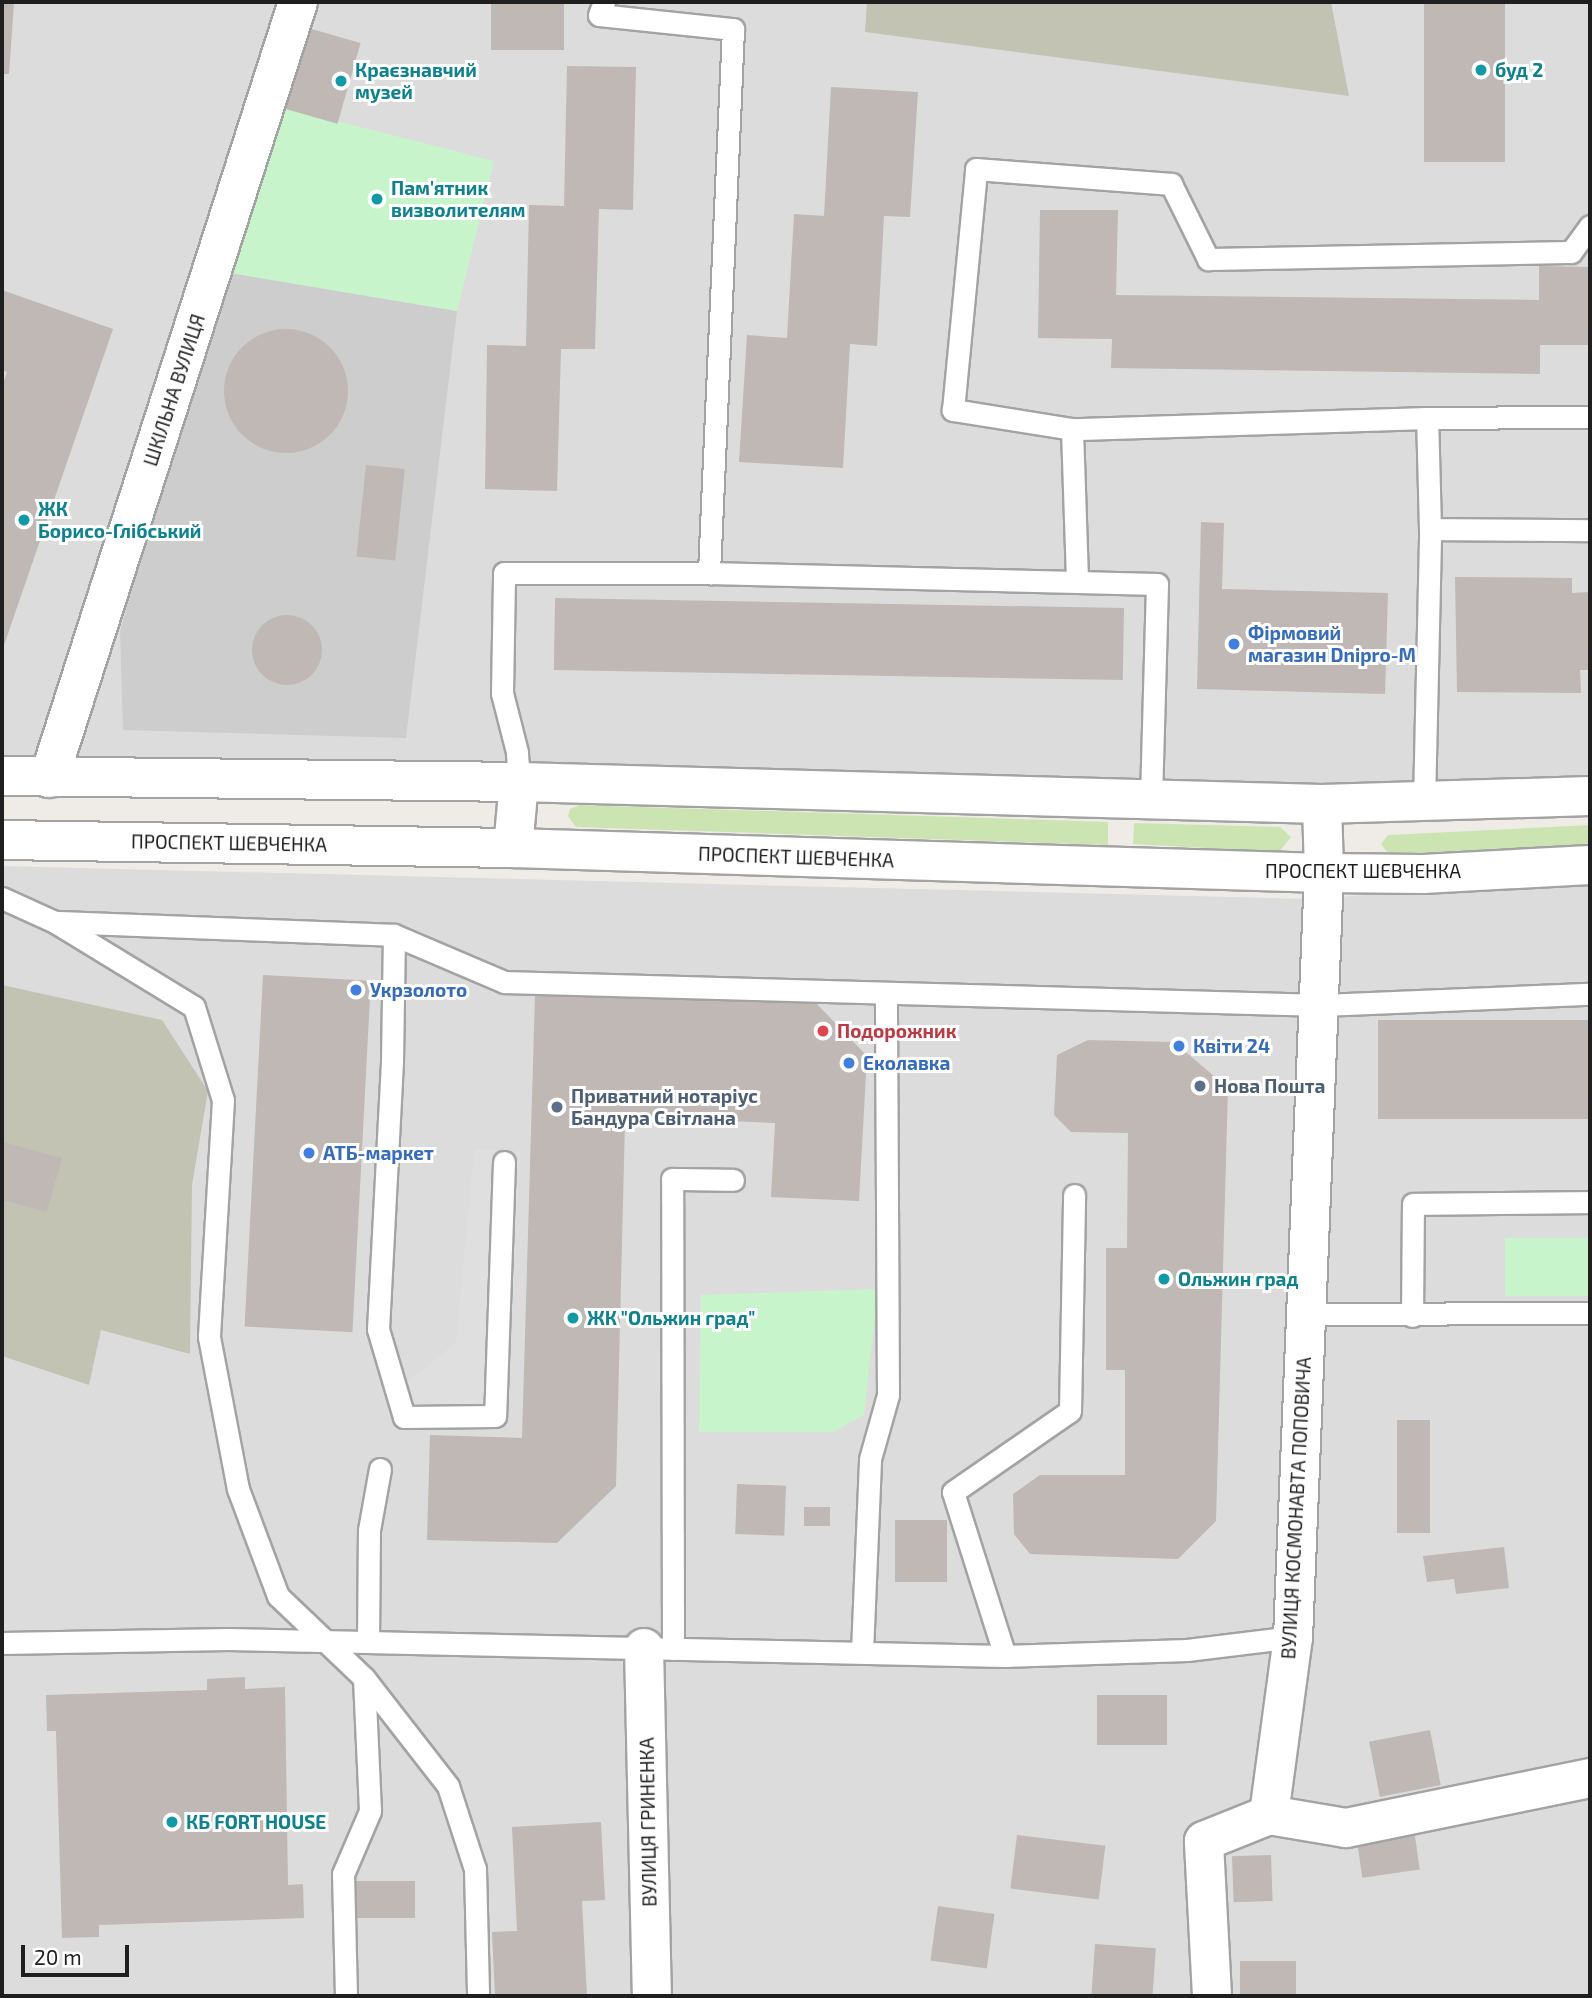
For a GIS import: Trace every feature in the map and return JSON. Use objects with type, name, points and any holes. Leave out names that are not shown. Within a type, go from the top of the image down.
[{"type":"street","name":"ШКІЛЬНА ВУЛИЦЯ","points":[[49,778],[298,2]]},
{"type":"street","points":[[2,776],[519,782],[1322,804],[1590,796]]},
{"type":"street","points":[[513,848],[519,782]]},
{"type":"street","name":"ВУЛИЦЯ КОСМОНАВТА ПОПОВИЧА","points":[[1269,1815],[1293,1637],[1305,1314],[1322,1005],[1322,804]]},
{"type":"street","name":"ПРОСПЕКТ ШЕВЧЕНКА","points":[[2,841],[513,848],[1324,873],[1423,874],[1590,865]]},
{"type":"street","name":"ВУЛИЦЯ ГРИНЕНКА","points":[[652,1996],[659,1649]]},
{"type":"street","points":[[1212,1996],[1204,1841],[1269,1815],[1346,1828],[1590,1778]]},
{"type":"lane","points":[[604,2],[598,15],[733,29],[709,573]]},
{"type":"lane","points":[[1590,226],[1571,252],[1208,259],[1171,184],[976,169],[953,410],[1072,429],[1427,418],[1590,417]]},
{"type":"lane","points":[[1424,803],[1430,529],[1427,418]]},
{"type":"lane","points":[[1072,429],[1077,582]]},
{"type":"lane","points":[[1430,529],[1590,530]]},
{"type":"lane","points":[[519,782],[517,752],[502,693],[504,573],[709,573],[1157,584],[1151,801]]},
{"type":"lane","points":[[2,898],[55,922],[194,1007],[223,1100],[209,1337],[238,1489],[278,1596],[324,1643],[364,1678],[448,1786],[475,1869],[478,1996]]},
{"type":"lane","points":[[55,922],[394,935],[504,982],[1322,1005],[1590,994]]},
{"type":"lane","points":[[394,935],[392,1060],[378,1329],[404,1417],[495,1416],[504,1162]]},
{"type":"lane","points":[[862,1652],[870,1459],[888,1395],[886,994]]},
{"type":"lane","points":[[659,1649],[671,1180],[733,1180]]},
{"type":"lane","points":[[1005,1656],[953,1492],[1070,1411],[1074,1195]]},
{"type":"lane","points":[[1412,1316],[1413,1204],[1590,1202]]},
{"type":"lane","points":[[1305,1314],[1412,1316],[1590,1313]]},
{"type":"lane","points":[[368,1642],[369,1530],[380,1469]]},
{"type":"lane","points":[[2,1643],[228,1639],[1005,1656],[1187,1650],[1293,1637]]},
{"type":"lane","points":[[346,1996],[344,1874],[370,1811],[364,1678]]},
{"type":"shaded area","points":[[2,2],[1590,2],[1590,779],[1485,789],[2,773]]},
{"type":"shaded area","points":[[867,2],[1331,2],[1349,96],[865,32]]},
{"type":"shaded area","points":[[225,272],[457,311],[406,738],[123,730],[120,631]]},
{"type":"shaded area","points":[[2,866],[1311,899],[1590,878],[1590,1996],[2,1996]]},
{"type":"shaded area","points":[[2,985],[162,1020],[208,1091],[192,1185],[190,1354],[101,1330],[89,1385],[2,1356]]},
{"type":"shaded area","points":[[474,1149],[520,1151],[507,1421],[419,1427],[405,1383],[456,1343]]},
{"type":"green space","points":[[277,106],[494,161],[457,311],[225,272]]},
{"type":"green space","points":[[580,805],[1108,822],[1108,845],[576,827],[568,816],[570,809]]},
{"type":"green space","points":[[1134,823],[1280,827],[1291,837],[1279,852],[1133,844]]},
{"type":"green space","points":[[1590,825],[1590,845],[1389,854],[1381,844],[1388,835]]},
{"type":"green space","points":[[1505,1238],[1590,1238],[1590,1296],[1505,1296]]},
{"type":"green space","points":[[878,1289],[864,1415],[833,1432],[699,1432],[701,1295]]},
{"type":"building","points":[[2,2],[14,2],[9,74],[2,74]]},
{"type":"building","points":[[491,2],[564,2],[564,50],[491,50]]},
{"type":"building","name":"буд 2","points":[[1424,2],[1505,2],[1505,162],[1424,162]]},
{"type":"building","points":[[301,26],[361,43],[337,124],[278,107]]},
{"type":"building","points":[[567,66],[636,67],[633,210],[599,209],[595,349],[561,349],[557,491],[485,489],[487,345],[526,346],[529,205],[564,206]]},
{"type":"building","points":[[831,87],[918,92],[910,217],[884,216],[877,346],[850,344],[843,468],[739,462],[747,335],[787,338],[794,214],[824,216]]},
{"type":"building","points":[[1040,210],[1118,210],[1116,295],[1539,300],[1539,266],[1590,267],[1590,345],[1540,345],[1540,374],[1111,368],[1112,339],[1038,338]]},
{"type":"building","name":"ЖК Борисо-Глібський","points":[[2,290],[113,329],[2,651],[2,387],[7,372],[2,370]]},
{"type":"building","points":[[286,329],[310,334],[330,347],[343,367],[348,391],[343,415],[330,435],[310,448],[286,453],[262,448],[242,435],[229,415],[224,391],[229,367],[242,347],[262,334]]},
{"type":"building","points":[[366,465],[405,469],[395,561],[356,556]]},
{"type":"building","points":[[1201,522],[1224,523],[1222,589],[1388,593],[1385,694],[1197,689]]},
{"type":"building","points":[[1455,577],[1572,578],[1572,593],[1590,592],[1590,670],[1580,670],[1581,693],[1457,692]]},
{"type":"building","points":[[555,598],[1124,608],[1123,680],[554,670]]},
{"type":"building","points":[[287,615],[312,625],[322,650],[312,675],[287,685],[262,675],[252,650],[262,625]]},
{"type":"building","name":"АТБ-маркет","points":[[263,975],[371,981],[352,1332],[245,1327]]},
{"type":"building","name":"ЖК \"Ольжин град\"","points":[[535,995],[815,1002],[867,1056],[859,1201],[771,1197],[775,1123],[640,1117],[625,1121],[616,1486],[557,1543],[427,1540],[430,1435],[522,1438]]},
{"type":"building","points":[[1378,1020],[1590,1020],[1590,1119],[1378,1119]]},
{"type":"building","name":"Ольжин град","points":[[1088,1040],[1174,1042],[1228,1088],[1216,1521],[1178,1559],[1030,1554],[1014,1534],[1013,1494],[1040,1475],[1125,1475],[1125,1370],[1106,1370],[1106,1248],[1127,1248],[1128,1133],[1071,1132],[1054,1115],[1057,1055]]},
{"type":"building","points":[[2,1142],[62,1158],[47,1212],[2,1200]]},
{"type":"building","points":[[1397,1420],[1430,1420],[1430,1533],[1397,1533]]},
{"type":"building","points":[[737,1484],[786,1486],[784,1536],[735,1534]]},
{"type":"building","points":[[804,1507],[830,1507],[830,1526],[804,1526]]},
{"type":"building","points":[[895,1520],[947,1520],[947,1582],[895,1582]]},
{"type":"building","points":[[1504,1547],[1509,1588],[1456,1594],[1454,1579],[1427,1582],[1423,1556]]},
{"type":"building","name":"КБ FORT HOUSE","points":[[245,1677],[245,1689],[285,1687],[288,1885],[303,1884],[304,1918],[99,1925],[99,1937],[62,1938],[56,1731],[47,1731],[46,1695],[207,1690],[207,1679]]},
{"type":"building","points":[[1097,1695],[1167,1695],[1167,1745],[1097,1745]]},
{"type":"building","points":[[1430,1730],[1441,1785],[1380,1797],[1369,1742]]},
{"type":"building","points":[[601,1822],[605,1900],[582,1901],[587,1996],[495,1996],[492,1932],[517,1931],[512,1827]]},
{"type":"building","points":[[1414,1829],[1420,1870],[1362,1878],[1357,1837]]},
{"type":"building","points":[[1017,1835],[1105,1846],[1099,1899],[1010,1889]]},
{"type":"building","points":[[1271,1855],[1273,1901],[1234,1902],[1232,1856]]},
{"type":"building","points":[[354,1881],[415,1881],[415,1918],[354,1918]]},
{"type":"building","points":[[938,1906],[994,1914],[987,1968],[930,1960]]},
{"type":"building","points":[[1095,1944],[1156,1948],[1153,1996],[1091,1996]]},
{"type":"building","points":[[1240,1961],[1296,1961],[1296,1996],[1240,1996]]},
{"type":"place","name":"буд 2","points":[[1481,70]]},
{"type":"place","name":"Краєзнавчий музей","points":[[341,81]]},
{"type":"place","name":"Пам'ятник визволителям","points":[[377,199]]},
{"type":"place","name":"ЖК Борисо-Глібський","points":[[24,520]]},
{"type":"place","name":"Фірмовий магазин Dnipro-M","points":[[1234,644]]},
{"type":"place","name":"Укрзолото","points":[[356,990]]},
{"type":"place","name":"Подорожник","points":[[823,1031]]},
{"type":"place","name":"Квіти 24","points":[[1179,1046]]},
{"type":"place","name":"Еколавка","points":[[849,1063]]},
{"type":"place","name":"Нова Пошта","points":[[1200,1086]]},
{"type":"place","name":"Приватний нотаріус Бандура Світлана","points":[[557,1107]]},
{"type":"place","name":"АТБ-маркет","points":[[309,1153]]},
{"type":"place","name":"Ольжин град","points":[[1164,1279]]},
{"type":"place","name":"ЖК \"Ольжин град\"","points":[[573,1318]]},
{"type":"place","name":"КБ FORT HOUSE","points":[[172,1822]]}]
